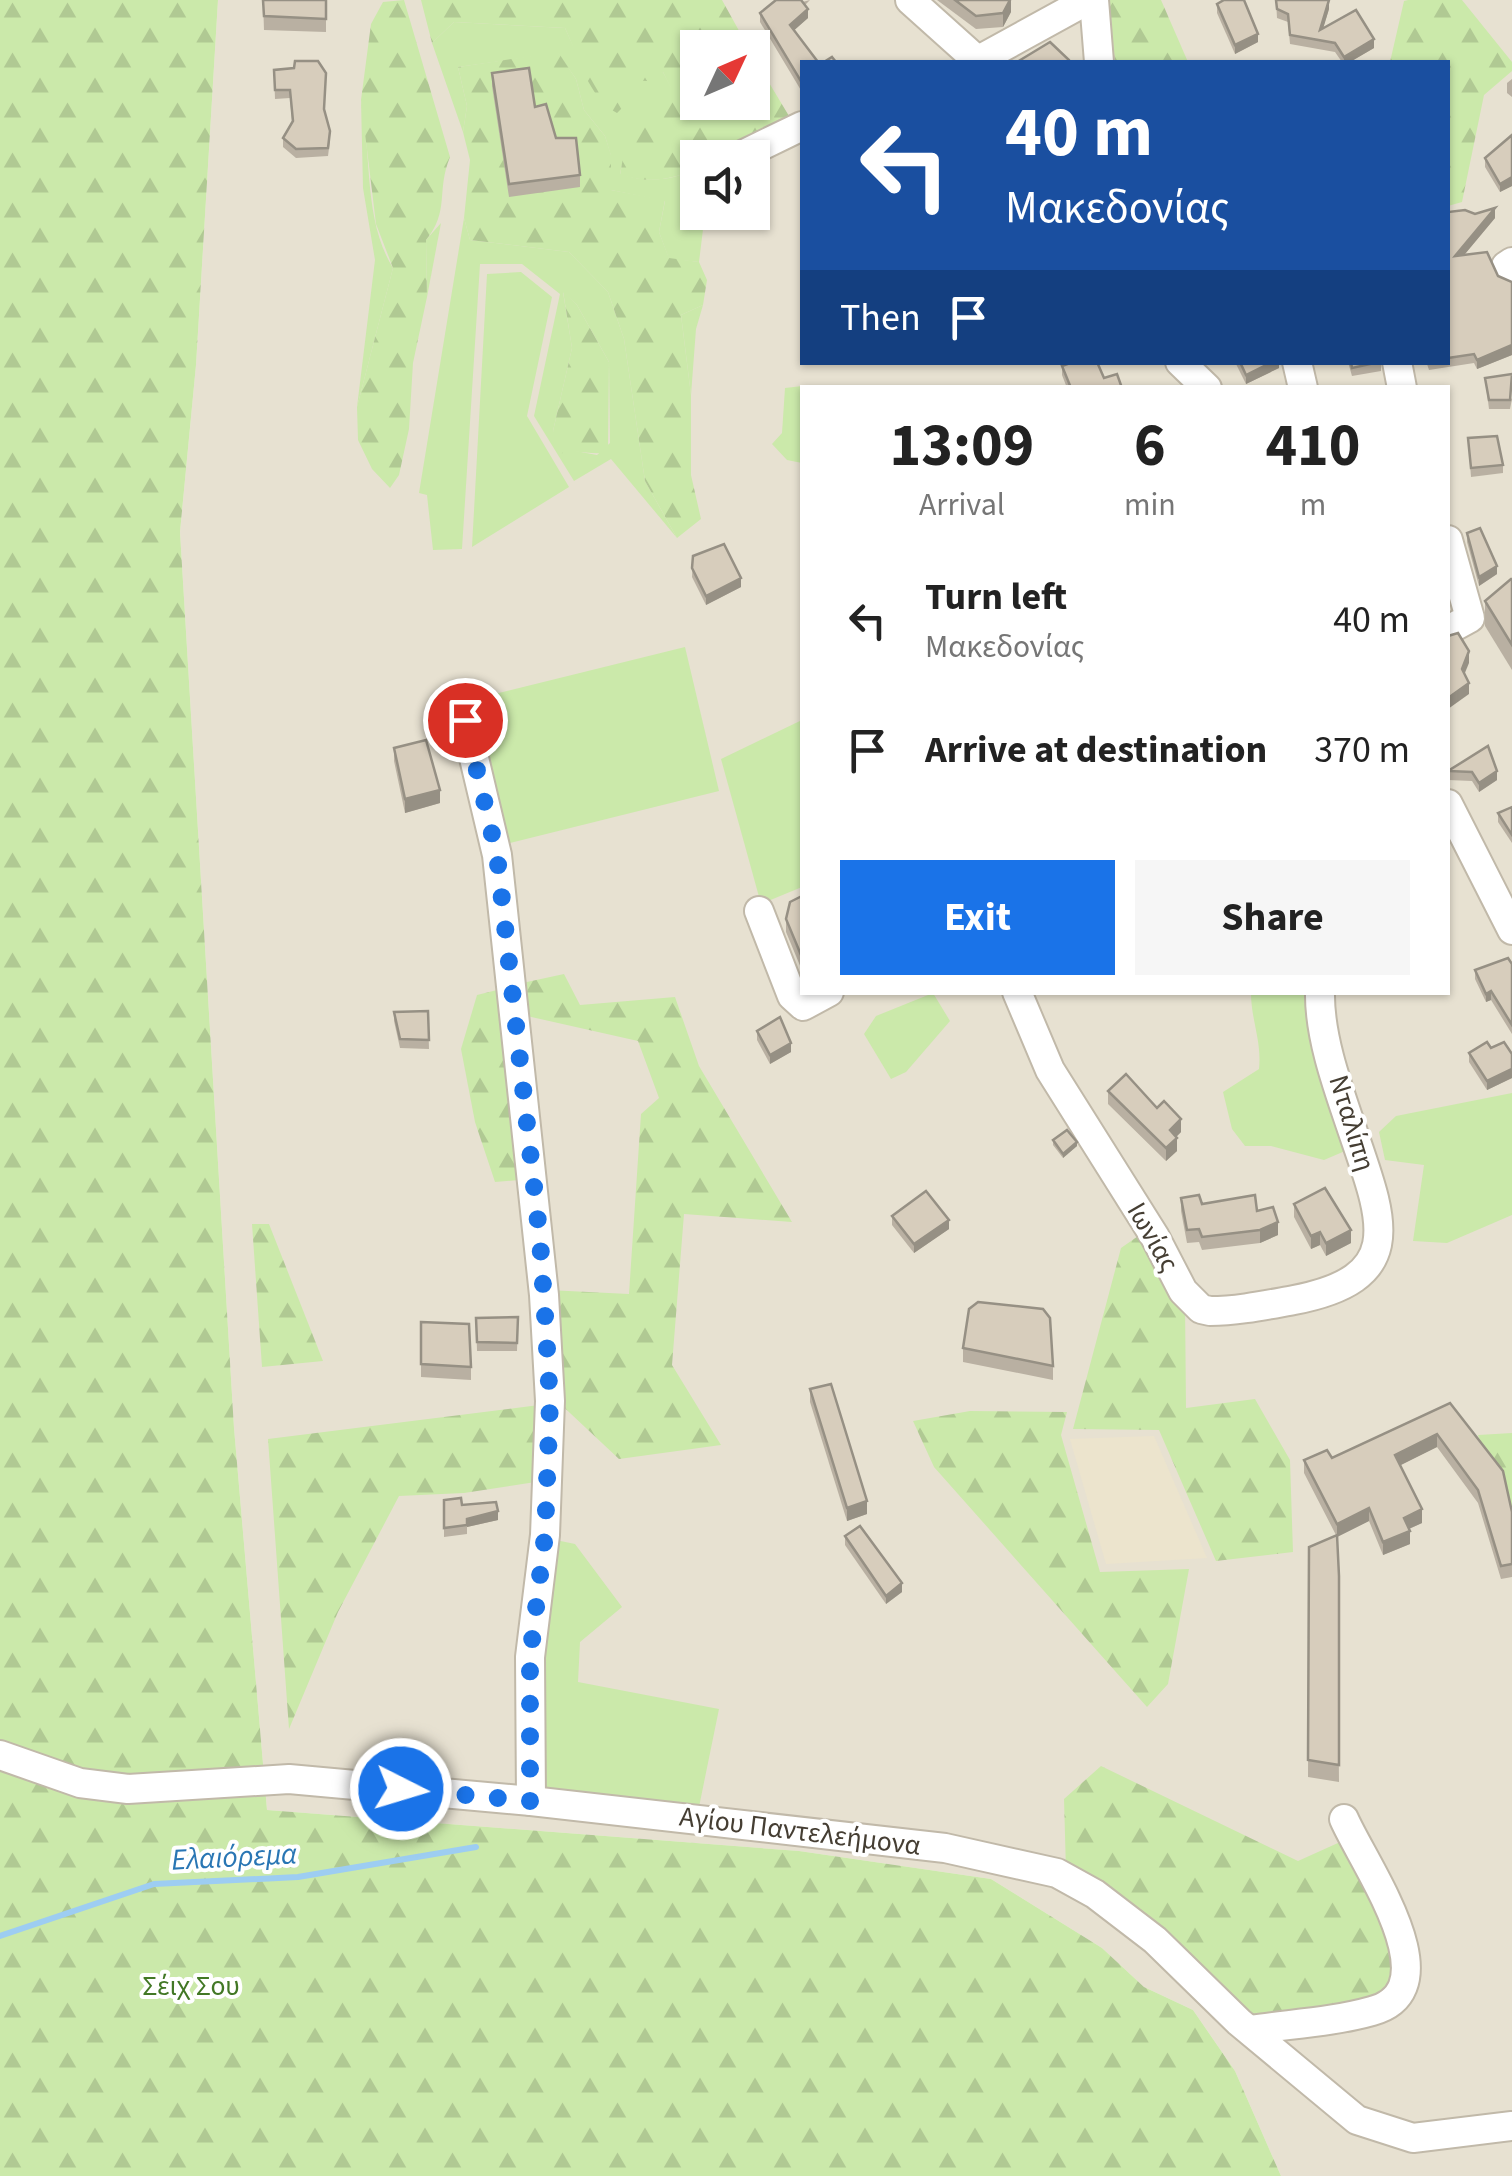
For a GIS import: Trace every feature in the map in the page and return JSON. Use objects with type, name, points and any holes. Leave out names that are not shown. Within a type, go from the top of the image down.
[{"type":"street","points":[[910,0],[974,60]]},
{"type":"street","points":[[980,60],[1091,0],[1098,60]]},
{"type":"street","points":[[770,142],[800,127]]},
{"type":"street","points":[[1183,365],[1204,385]]},
{"type":"street","points":[[1450,555],[1459,624]]},
{"type":"street","points":[[465,720],[497,855],[540,1240],[546,1330],[550,1402],[545,1535],[530,1657],[530,1801]]},
{"type":"street","points":[[1450,808],[1512,930]]},
{"type":"street","points":[[759,911],[792,996],[802,1006],[823,995]]},
{"type":"street","name":"Ιωνίας","points":[[1018,995],[1050,1070],[1155,1237],[1183,1290],[1200,1309],[1232,1310],[1328,1293],[1362,1272],[1374,1252]]},
{"type":"street","name":"Νταλίπη","points":[[1321,995],[1340,1095],[1379,1208],[1380,1231],[1374,1252]]},
{"type":"street","name":"Αγίου Παντελεήμονα","points":[[0,1755],[80,1783],[128,1789],[289,1779],[530,1801],[946,1848],[1056,1873],[1105,1901],[1154,1940],[1250,2030],[1372,2128],[1413,2138],[1512,2126]]},
{"type":"street","points":[[1250,2030],[1374,2010],[1394,2001],[1409,1980],[1409,1964],[1397,1926],[1344,1819]]},
{"type":"shaded area","points":[[218,0],[1512,0],[1512,2176],[1281,2176],[1235,2071],[1193,2010],[1144,1987],[1102,1948],[991,1879],[799,1851],[267,1810],[234,1428],[180,532],[196,365]]},
{"type":"shaded area","points":[[1154,1436],[1207,1558],[1106,1564],[1070,1439]]},
{"type":"green space","name":"Σέιχ Σου","points":[[0,0],[218,0],[196,365],[180,532],[234,1428],[267,1810],[799,1851],[991,1879],[1102,1948],[1144,1987],[1193,2010],[1235,2071],[1281,2176],[0,2176]]},
{"type":"green space","points":[[404,0],[450,157],[438,220],[426,240],[427,297],[413,363],[409,429],[399,475],[390,488],[372,469],[358,440],[357,407],[393,268],[376,224],[361,100],[371,24],[383,2]]},
{"type":"green space","points":[[421,0],[722,0],[739,30],[680,30],[680,120],[770,120],[770,84],[792,121],[753,140],[680,140],[678,176],[650,180],[620,175],[625,146],[640,127],[638,110],[657,111],[676,99],[663,72],[647,81],[629,80],[631,99],[617,113],[592,87],[565,28],[454,22],[432,43]]},
{"type":"green space","points":[[1109,0],[1161,0],[1187,60],[1115,60]]},
{"type":"green space","points":[[1462,0],[1512,62],[1512,71],[1484,95],[1462,202],[1450,205],[1450,60],[1390,60],[1404,1]]},
{"type":"green space","points":[[454,22],[565,28],[590,83],[663,72],[677,99],[639,130],[627,150],[620,174],[640,179],[680,175],[680,230],[703,230],[699,262],[669,259],[659,232],[665,201],[611,190],[611,156],[605,136],[584,110],[576,79],[558,53],[458,67],[467,106],[463,132],[432,43]]},
{"type":"green space","points":[[558,52],[576,79],[584,110],[605,136],[611,155],[611,190],[665,200],[659,232],[669,258],[699,262],[707,280],[703,305],[681,315],[691,395],[691,475],[701,519],[677,538],[645,481],[624,339],[608,292],[569,252],[470,240],[464,218],[470,160],[463,132],[467,106],[458,67]]},
{"type":"green space","points":[[361,100],[377,229],[393,268],[357,407],[375,260],[363,188]]},
{"type":"green space","points":[[464,218],[470,240],[569,252],[608,292],[624,339],[645,481],[677,538],[611,459],[574,481],[534,416],[560,294],[522,264],[480,264],[462,549],[433,550],[427,495],[419,493]],"holes":[[[563,292],[577,305],[609,362],[610,443],[597,455],[570,450],[553,431],[572,348]]]},
{"type":"green space","points":[[441,223],[427,297],[426,240]]},
{"type":"green space","points":[[521,272],[552,297],[527,416],[569,487],[472,547],[487,274]]},
{"type":"green space","points":[[563,291],[577,305],[609,362],[608,452],[559,454],[553,431],[572,348]]},
{"type":"green space","points":[[703,305],[696,329],[691,395],[681,315]]},
{"type":"green space","points":[[800,386],[800,463],[787,460],[772,444],[782,433],[785,388]]},
{"type":"green space","points":[[685,647],[719,791],[502,845],[470,700]]},
{"type":"green space","points":[[800,721],[800,888],[761,904],[721,759]]},
{"type":"green space","points":[[564,974],[580,1005],[675,997],[699,1066],[792,1222],[684,1214],[672,1365],[721,1445],[619,1459],[554,1398],[548,1290],[629,1294],[641,1114],[659,1098],[638,1041],[518,1014],[513,985]]},
{"type":"green space","points":[[505,988],[530,1179],[495,1182],[475,1122],[461,1049],[477,995]]},
{"type":"green space","points":[[934,995],[950,1021],[906,1072],[891,1079],[864,1034],[876,1016]]},
{"type":"green space","points":[[1251,995],[1305,995],[1310,1030],[1345,1151],[1324,1160],[1271,1146],[1245,1146],[1232,1129],[1223,1092],[1259,1069]]},
{"type":"green space","points":[[1512,1093],[1512,1215],[1447,1243],[1413,1241],[1424,1165],[1385,1160],[1379,1132],[1396,1116]]},
{"type":"green space","points":[[252,1224],[269,1224],[323,1361],[262,1367]]},
{"type":"green space","points":[[1141,1234],[1185,1301],[1186,1408],[1255,1399],[1290,1460],[1293,1552],[1216,1561],[1159,1430],[1073,1429],[1121,1248]]},
{"type":"green space","points":[[547,1404],[542,1481],[464,1493],[399,1496],[338,1612],[289,1729],[268,1439]]},
{"type":"green space","points":[[970,1411],[1067,1412],[1061,1435],[1100,1572],[1189,1569],[1168,1684],[1147,1707],[934,1467],[913,1421]]},
{"type":"green space","points":[[1512,1433],[1512,1538],[1478,1435]]},
{"type":"green space","points":[[551,1539],[575,1544],[622,1607],[580,1642],[578,1682],[719,1709],[699,1807],[540,1789],[539,1620]]},
{"type":"green space","points":[[1101,1766],[1298,1861],[1349,1838],[1402,1968],[1377,2000],[1253,2021],[1066,1871],[1064,1799]]},
{"type":"building","points":[[263,0],[326,0],[326,19],[264,16]]},
{"type":"building","points":[[776,0],[801,0],[808,9],[790,25],[816,60],[800,60],[800,80],[760,13]]},
{"type":"building","points":[[955,0],[1010,0],[1003,13],[976,16]]},
{"type":"building","points":[[1244,0],[1258,34],[1235,45],[1217,4]]},
{"type":"building","points":[[1276,0],[1329,0],[1320,30],[1356,10],[1374,39],[1344,57],[1335,43],[1290,35],[1288,14],[1277,9]]},
{"type":"building","points":[[1050,42],[1069,60],[1020,60]]},
{"type":"building","points":[[295,61],[318,61],[326,73],[328,148],[296,149],[283,138],[293,121],[290,90],[275,90],[274,70],[294,68]]},
{"type":"building","points":[[529,68],[535,107],[546,104],[556,138],[576,138],[580,175],[509,184],[492,73]]},
{"type":"building","points":[[1512,135],[1512,177],[1500,184],[1485,158]]},
{"type":"building","points":[[1495,208],[1455,256],[1487,252],[1498,276],[1512,282],[1512,345],[1477,360],[1474,354],[1450,358],[1450,212],[1465,210],[1475,214]]},
{"type":"building","points":[[1098,365],[1104,378],[1117,374],[1121,385],[1070,385],[1062,366]]},
{"type":"building","points":[[1241,365],[1266,365],[1246,375]]},
{"type":"building","points":[[1512,374],[1510,400],[1489,400],[1485,378]]},
{"type":"building","points":[[1497,436],[1503,465],[1471,468],[1468,438]]},
{"type":"building","points":[[1480,528],[1497,566],[1479,577],[1467,533]]},
{"type":"building","points":[[724,544],[741,578],[706,596],[692,568],[693,556]]},
{"type":"building","points":[[1512,579],[1512,645],[1485,601]]},
{"type":"building","points":[[1458,633],[1469,651],[1462,669],[1469,683],[1450,697],[1450,635]]},
{"type":"building","points":[[426,740],[440,790],[405,799],[394,748]]},
{"type":"building","points":[[1488,746],[1497,771],[1479,783],[1472,772],[1450,770]]},
{"type":"building","points":[[1512,807],[1512,835],[1498,813]]},
{"type":"building","points":[[800,897],[800,953],[786,919],[790,902]]},
{"type":"building","points":[[1508,958],[1512,964],[1512,1025],[1491,991],[1486,994],[1475,970]]},
{"type":"building","points":[[428,1011],[429,1040],[400,1039],[394,1012]]},
{"type":"building","points":[[780,1017],[791,1043],[770,1055],[757,1031]]},
{"type":"building","points":[[1487,1042],[1491,1048],[1504,1042],[1512,1054],[1512,1069],[1487,1081],[1469,1053]]},
{"type":"building","points":[[1126,1074],[1157,1108],[1164,1101],[1181,1119],[1170,1130],[1177,1138],[1166,1148],[1108,1091]]},
{"type":"building","points":[[1067,1130],[1077,1142],[1063,1154],[1053,1140]]},
{"type":"building","points":[[1325,1188],[1351,1230],[1326,1243],[1320,1232],[1311,1236],[1294,1204]]},
{"type":"building","points":[[926,1191],[949,1220],[914,1244],[892,1216]]},
{"type":"building","points":[[1199,1195],[1202,1204],[1255,1195],[1257,1211],[1273,1207],[1278,1222],[1260,1230],[1202,1237],[1199,1229],[1187,1230],[1181,1198]]},
{"type":"building","points":[[978,1302],[1043,1309],[1050,1318],[1053,1366],[963,1348],[969,1309]]},
{"type":"building","points":[[518,1317],[517,1343],[477,1342],[476,1318]]},
{"type":"building","points":[[421,1322],[469,1324],[471,1367],[421,1364]]},
{"type":"building","points":[[831,1384],[867,1501],[847,1508],[810,1389]]},
{"type":"building","points":[[1450,1403],[1503,1471],[1512,1512],[1512,1564],[1501,1566],[1478,1490],[1437,1434],[1395,1455],[1422,1509],[1404,1518],[1410,1531],[1383,1542],[1369,1508],[1337,1524],[1304,1460],[1327,1450],[1332,1458]]},
{"type":"building","points":[[461,1498],[462,1505],[496,1502],[498,1511],[467,1519],[467,1525],[444,1528],[444,1500]]},
{"type":"building","points":[[860,1526],[902,1583],[886,1596],[845,1536]]},
{"type":"building","points":[[1337,1535],[1339,1765],[1308,1760],[1309,1547]]},
{"type":"waterway","name":"Ελαιόρεμα","points":[[0,1936],[154,1884],[298,1877],[476,1847]]},
{"type":"route","points":[[401,1789],[530,1801],[530,1657],[545,1535],[550,1402],[546,1330],[540,1240],[508,983],[497,855],[465,720]]}]
